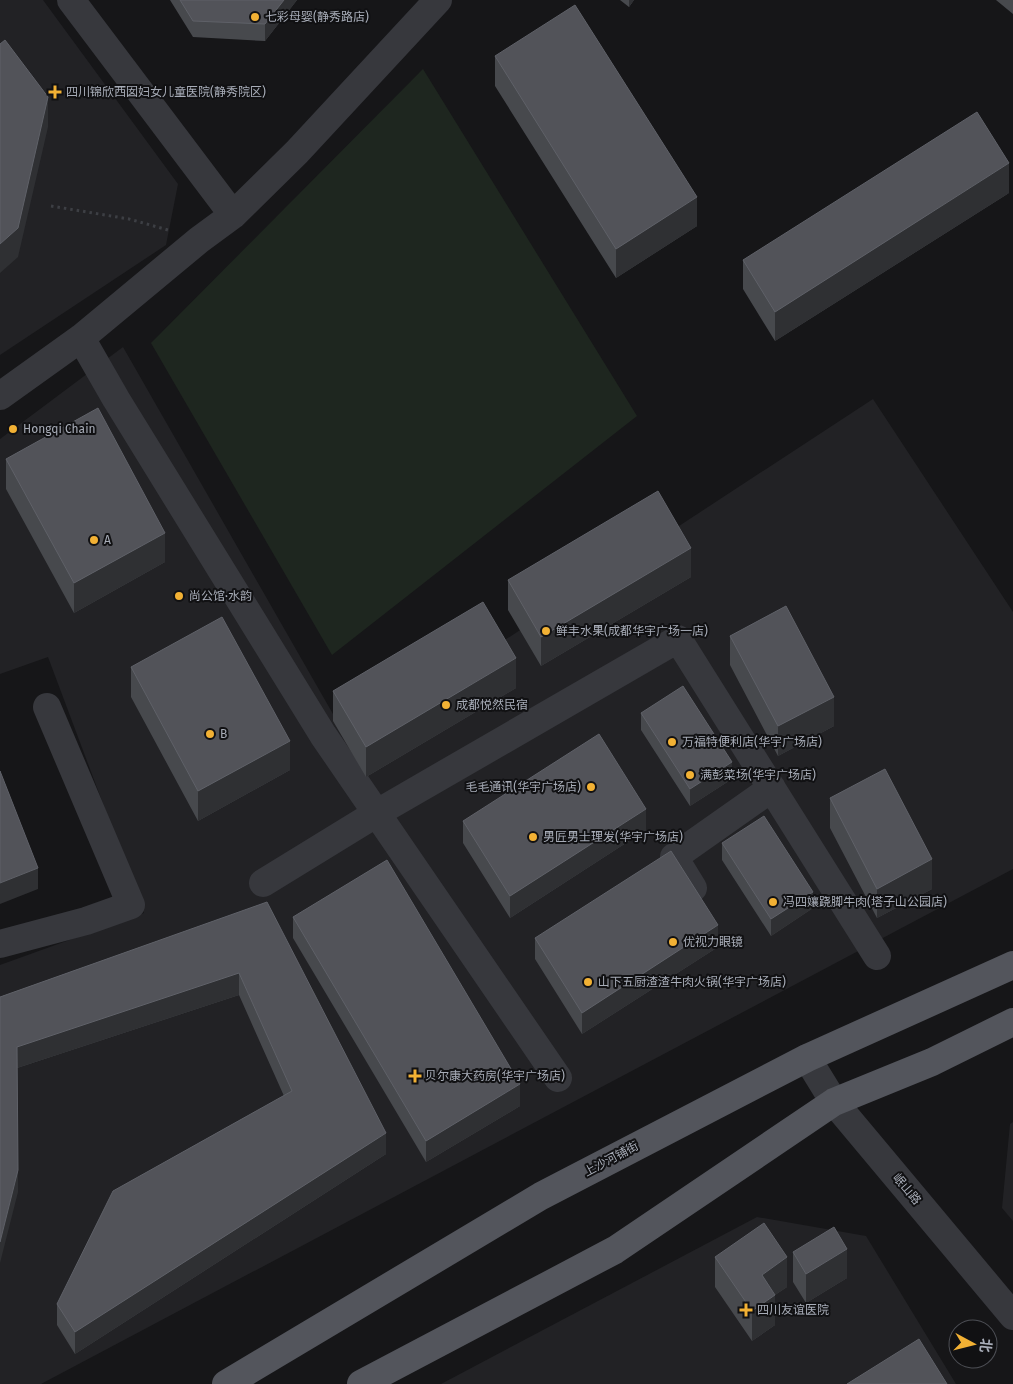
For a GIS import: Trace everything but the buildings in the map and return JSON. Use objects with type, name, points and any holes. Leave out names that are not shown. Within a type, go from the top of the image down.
[{"type":"main road","name":"上沙河铺街","points":[[226,1384],[542,1196],[806,1058],[1013,965]]},
{"type":"main road","points":[[361,1384],[615,1250],[834,1102],[932,1062],[1013,1022]]},
{"type":"street","points":[[72,0],[233,215]]},
{"type":"street","points":[[0,396],[81,338],[199,240],[233,215],[297,152],[438,0]]},
{"type":"street","points":[[81,338],[116,399],[324,735],[558,1078]]},
{"type":"street","points":[[263,883],[377,813],[678,639],[877,956]]},
{"type":"street","points":[[0,944],[86,921],[131,905],[47,707]]},
{"type":"street","points":[[701,901],[674,857],[772,788]]},
{"type":"street","name":"岷山路","points":[[806,1058],[834,1102],[1013,1316]]},
{"type":"path","points":[[51,206],[129,219],[199,240]]},
{"type":"shaded area","name":"四川锦欣西囡妇女儿童医院(静秀院区)","points":[[0,0],[43,0],[178,184],[166,245],[0,355]]},
{"type":"shaded area","points":[[423,69],[637,416],[332,655],[151,343]]},
{"type":"shaded area","points":[[123,347],[349,742],[873,399],[1013,612],[1013,869],[41,1384],[0,1384],[0,965],[144,913],[48,657],[0,674],[0,439]]},
{"type":"shaded area","points":[[1013,1122],[1013,1221],[1002,1208],[1010,1124]]},
{"type":"shaded area","name":"四川友谊医院","points":[[757,1217],[866,1236],[956,1384],[441,1384]]},
{"type":"place","name":"七彩母婴(静秀路店)","points":[[255,17]]},
{"type":"place","name":"四川锦欣西囡妇女儿童医院(静秀院区)","points":[[55,92]]},
{"type":"place","name":"Hongqi Chain","points":[[13,429]]},
{"type":"place","name":"A","points":[[94,540]]},
{"type":"place","name":"尚公馆·水韵","points":[[179,596]]},
{"type":"place","name":"鲜丰水果(成都华宇广场一店)","points":[[546,631]]},
{"type":"place","name":"成都悦然民宿","points":[[446,705]]},
{"type":"place","name":"B","points":[[210,734]]},
{"type":"place","name":"万福特便利店(华宇广场店)","points":[[672,742]]},
{"type":"place","name":"满彭菜场(华宇广场店)","points":[[690,775]]},
{"type":"place","name":"毛毛通讯(华宇广场店)","points":[[591,787]]},
{"type":"place","name":"男匠男士理发(华宇广场店)","points":[[533,837]]},
{"type":"place","name":"冯四孃跷脚牛肉(塔子山公园店)","points":[[773,902]]},
{"type":"place","name":"优视力眼镜","points":[[673,942]]},
{"type":"place","name":"山下五厨渣渣牛肉火锅(华宇广场店)","points":[[588,982]]},
{"type":"place","name":"贝尔康大药房(华宇广场店)","points":[[415,1076]]},
{"type":"place","name":"四川友谊医院","points":[[746,1310]]}]
